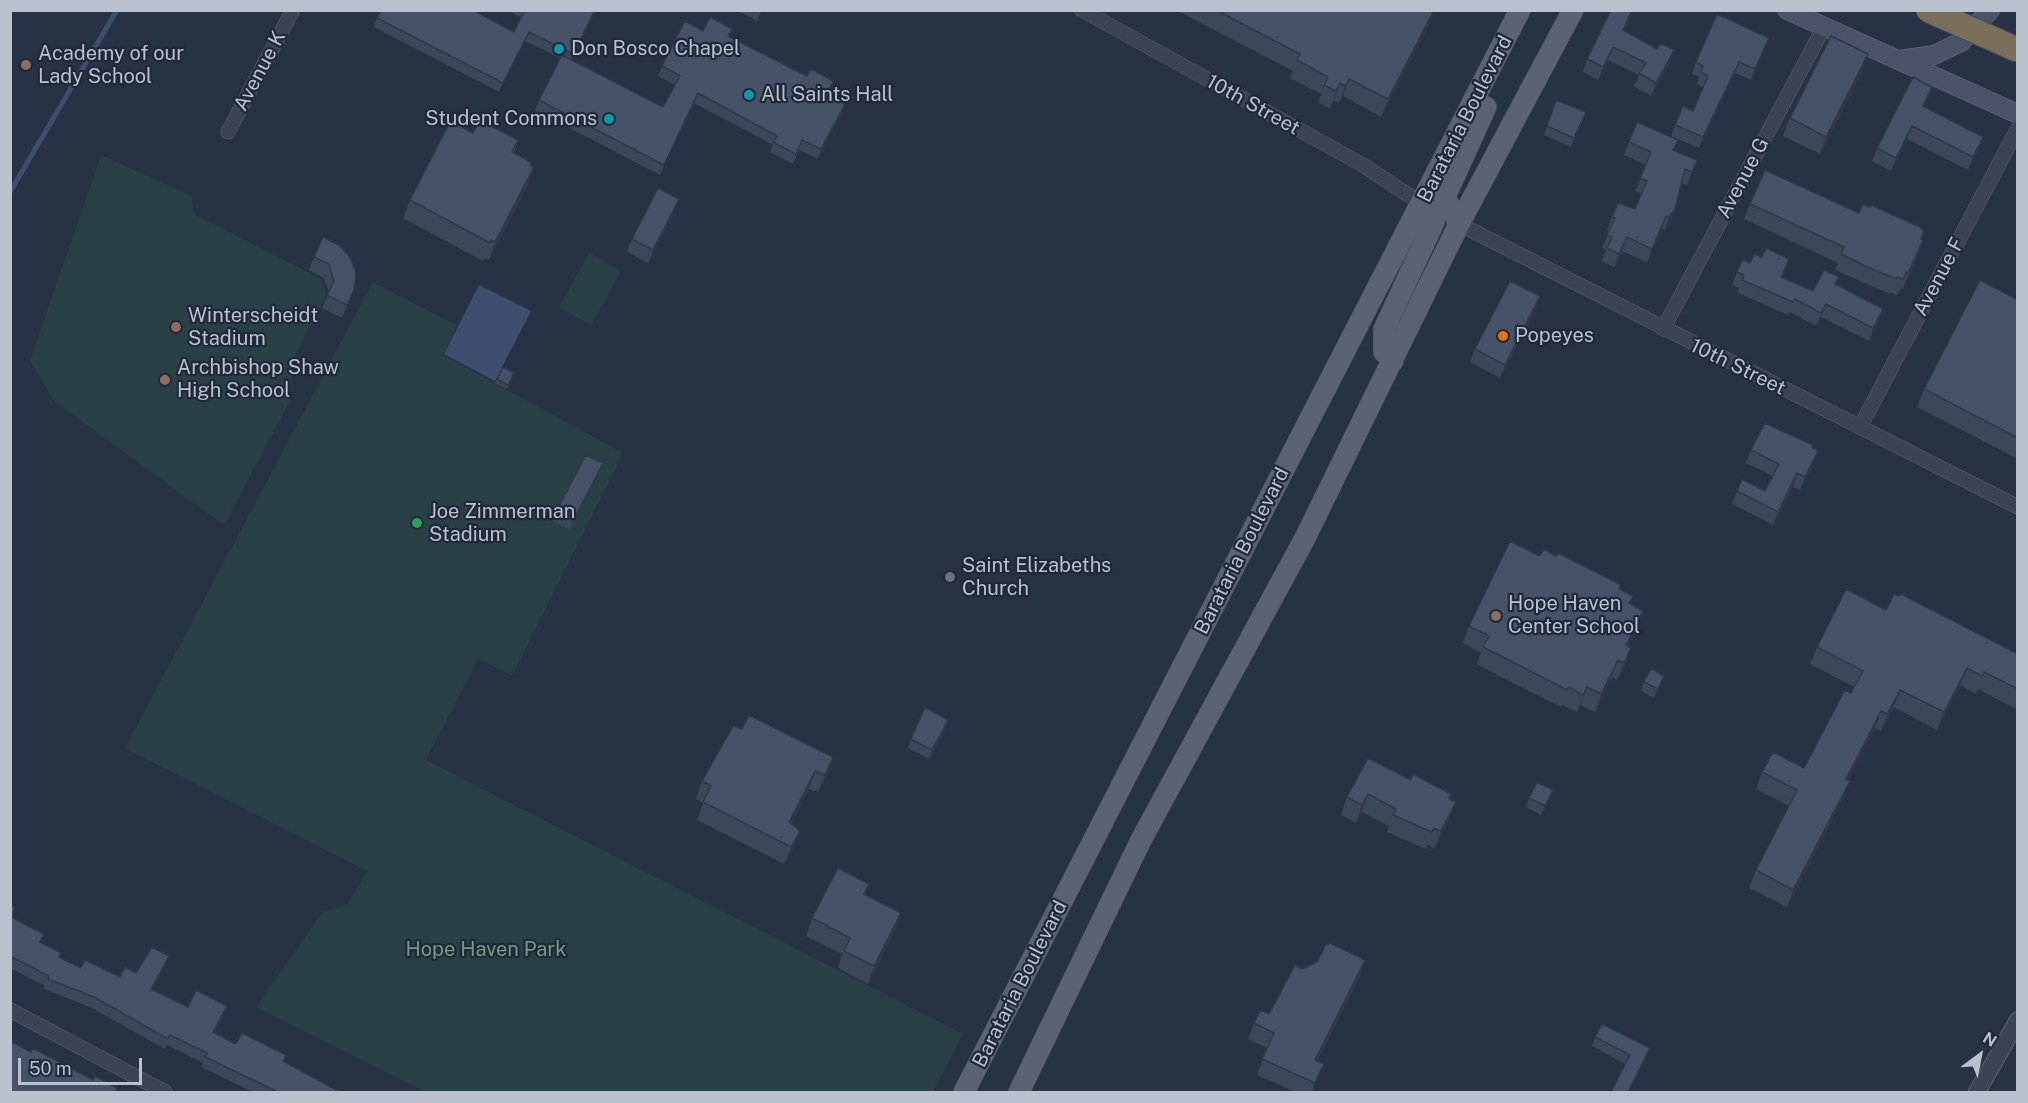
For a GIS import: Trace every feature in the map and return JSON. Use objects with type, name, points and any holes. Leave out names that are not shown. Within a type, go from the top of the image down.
[{"type":"highway","points":[[1928,10],[2018,50]]},
{"type":"main road","name":"Barataria Boulevard","points":[[964,1092],[1520,10]]},
{"type":"main road","points":[[1019,1092],[1141,840],[1305,538],[1460,224],[1573,10]]},
{"type":"main road","points":[[1787,10],[2018,114]]},
{"type":"main road","points":[[1897,60],[1934,55],[1961,42],[1990,10]]},
{"type":"main road","points":[[1460,224],[1445,197],[1500,78],[1495,59]]},
{"type":"main road","points":[[1393,361],[1384,352],[1384,329],[1434,222],[1434,215],[1422,204]]},
{"type":"street","name":"Avenue K","points":[[228,132],[293,10]]},
{"type":"street","name":"10th Street","points":[[1082,10],[1363,165],[1422,204]]},
{"type":"street","name":"Avenue G","points":[[1663,329],[1824,27]]},
{"type":"street","name":"Avenue F","points":[[1860,427],[2018,128]]},
{"type":"street","name":"10th Street","points":[[1460,224],[1663,329],[2018,507]]},
{"type":"street","points":[[10,1010],[165,1092]]},
{"type":"street","points":[[1977,1092],[2018,1020]]},
{"type":"green space","name":"Winterscheidt Stadium","points":[[101,155],[191,196],[194,214],[321,279],[327,294],[293,359],[289,403],[224,525],[55,402],[30,361]]},
{"type":"green space","points":[[589,253],[621,271],[591,325],[559,307]]},
{"type":"green space","name":"Hope Haven Park","points":[[373,282],[456,325],[443,355],[623,453],[512,676],[478,659],[426,760],[963,1034],[933,1092],[426,1092],[256,1007],[322,913],[348,904],[367,871],[125,748]]},
{"type":"water","points":[[479,285],[531,311],[495,381],[444,354]]},
{"type":"building","points":[[381,10],[473,10],[514,32],[525,10],[595,10],[573,54],[529,32],[503,83],[377,18]]},
{"type":"building","points":[[1216,10],[1434,10],[1388,99],[1349,79],[1345,86],[1340,83],[1336,91],[1324,85],[1328,77],[1297,60],[1300,54]]},
{"type":"building","points":[[1611,10],[1632,10],[1623,30],[1657,49],[1660,43],[1674,50],[1656,83],[1639,73],[1646,63],[1613,47],[1603,67],[1587,59]]},
{"type":"building","points":[[1717,14],[1769,38],[1755,69],[1739,62],[1703,137],[1675,125],[1683,106],[1693,111],[1708,76],[1701,72],[1703,66],[1696,62]]},
{"type":"building","points":[[710,17],[732,29],[728,36],[807,76],[811,69],[833,81],[827,94],[845,104],[821,149],[802,140],[796,154],[773,142],[777,136],[698,93],[664,165],[539,100],[562,55],[663,107],[680,76],[662,66],[685,21],[703,31]]},
{"type":"building","points":[[1831,36],[1868,54],[1826,137],[1790,118]]},
{"type":"building","points":[[1913,77],[1932,87],[1923,106],[1983,137],[1973,157],[1912,126],[1896,158],[1877,148]]},
{"type":"building","points":[[1556,100],[1586,112],[1574,138],[1547,126]]},
{"type":"building","points":[[480,120],[518,140],[512,152],[531,162],[530,165],[534,167],[495,242],[491,240],[490,243],[410,200],[449,124],[453,126],[455,123],[473,133]]},
{"type":"building","points":[[1637,122],[1678,140],[1673,150],[1697,160],[1692,172],[1685,169],[1675,209],[1669,217],[1666,216],[1652,249],[1627,237],[1619,254],[1607,248],[1612,237],[1607,235],[1615,218],[1612,217],[1618,203],[1635,209],[1647,181],[1640,178],[1651,152],[1629,142]]},
{"type":"building","points":[[1765,170],[1859,213],[1863,204],[1869,207],[1871,205],[1920,227],[1924,231],[1921,239],[1923,240],[1908,273],[1906,272],[1903,279],[1897,277],[1896,279],[1865,266],[1841,254],[1844,247],[1750,204]]},
{"type":"building","points":[[658,188],[679,199],[653,250],[632,239]]},
{"type":"building","points":[[323,237],[339,245],[350,257],[356,273],[354,290],[347,305],[327,295],[334,281],[329,264],[314,257]]},
{"type":"building","points":[[1766,248],[1789,259],[1781,277],[1813,291],[1824,270],[1839,277],[1835,284],[1883,309],[1873,328],[1826,304],[1821,313],[1795,299],[1793,302],[1742,280],[1744,275],[1737,272],[1743,259],[1750,263],[1754,254],[1762,257]]},
{"type":"building","points":[[1980,280],[2018,300],[2018,438],[1924,389]]},
{"type":"building","name":"Popeyes","points":[[1510,281],[1540,296],[1505,365],[1475,349]]},
{"type":"building","points":[[503,367],[514,373],[508,385],[497,379]]},
{"type":"building","points":[[1765,423],[1813,445],[1812,447],[1818,451],[1805,477],[1797,473],[1778,512],[1737,491],[1742,479],[1765,491],[1779,464],[1751,450]]},
{"type":"building","points":[[586,455],[603,463],[573,521],[556,512]]},
{"type":"building","points":[[1510,541],[1540,556],[1544,549],[1556,556],[1558,553],[1621,585],[1619,589],[1633,596],[1629,603],[1643,611],[1626,645],[1631,648],[1624,663],[1618,660],[1601,694],[1587,687],[1583,695],[1569,687],[1567,690],[1483,647],[1489,636],[1469,626]]},
{"type":"building","points":[[1846,589],[1886,610],[1894,594],[1899,596],[1901,594],[2018,654],[2018,689],[1984,672],[1982,676],[1967,668],[1944,712],[1900,690],[1887,714],[1881,711],[1846,779],[1850,781],[1793,890],[1756,870],[1797,790],[1762,772],[1773,752],[1804,768],[1845,690],[1851,693],[1863,671],[1817,647]]},
{"type":"building","points":[[1651,668],[1664,676],[1658,689],[1644,682]]},
{"type":"building","points":[[925,707],[948,720],[932,750],[911,739]]},
{"type":"building","points":[[749,715],[833,757],[825,775],[815,771],[789,822],[800,831],[791,847],[703,802],[711,786],[702,781],[733,726],[742,729]]},
{"type":"building","points":[[1368,758],[1411,780],[1413,774],[1451,794],[1449,799],[1456,802],[1441,831],[1434,828],[1432,832],[1393,815],[1396,809],[1368,794],[1362,805],[1347,797]]},
{"type":"building","points":[[1537,782],[1553,790],[1545,806],[1529,798]]},
{"type":"building","points":[[838,868],[869,884],[864,894],[901,913],[874,966],[844,951],[850,938],[812,918]]},
{"type":"building","points":[[10,905],[15,907],[11,917],[44,934],[40,942],[61,953],[59,957],[81,968],[85,960],[120,977],[125,967],[136,973],[152,947],[169,956],[151,989],[188,1007],[196,990],[227,1006],[213,1032],[236,1044],[242,1033],[286,1055],[283,1061],[340,1092],[278,1092],[205,1057],[207,1053],[170,1035],[168,1039],[94,997],[48,979],[49,976],[10,956]]},
{"type":"building","points":[[1330,943],[1365,960],[1315,1060],[1324,1064],[1315,1083],[1262,1059],[1274,1033],[1254,1023],[1261,1010],[1269,1014],[1295,965],[1302,969],[1317,962],[1325,946]]},
{"type":"building","points":[[1602,1024],[1650,1048],[1628,1092],[1611,1092],[1630,1055],[1595,1037]]},
{"type":"building","points":[[10,1041],[31,1052],[33,1048],[93,1080],[95,1076],[117,1088],[116,1091],[119,1092],[10,1092]]},
{"type":"waterway","points":[[10,192],[117,10]]},
{"type":"place","name":"Don Bosco Chapel","points":[[559,49]]},
{"type":"place","name":"Academy of our Lady School","points":[[26,65]]},
{"type":"place","name":"All Saints Hall","points":[[749,95]]},
{"type":"place","name":"Student Commons","points":[[609,119]]},
{"type":"place","name":"Winterscheidt Stadium","points":[[176,327]]},
{"type":"place","name":"Popeyes","points":[[1503,336]]},
{"type":"place","name":"Archbishop Shaw High School","points":[[165,380]]},
{"type":"place","name":"Joe Zimmerman Stadium","points":[[417,523]]},
{"type":"place","name":"Saint Elizabeths Church","points":[[950,577]]},
{"type":"place","name":"Hope Haven Center School","points":[[1496,616]]}]
